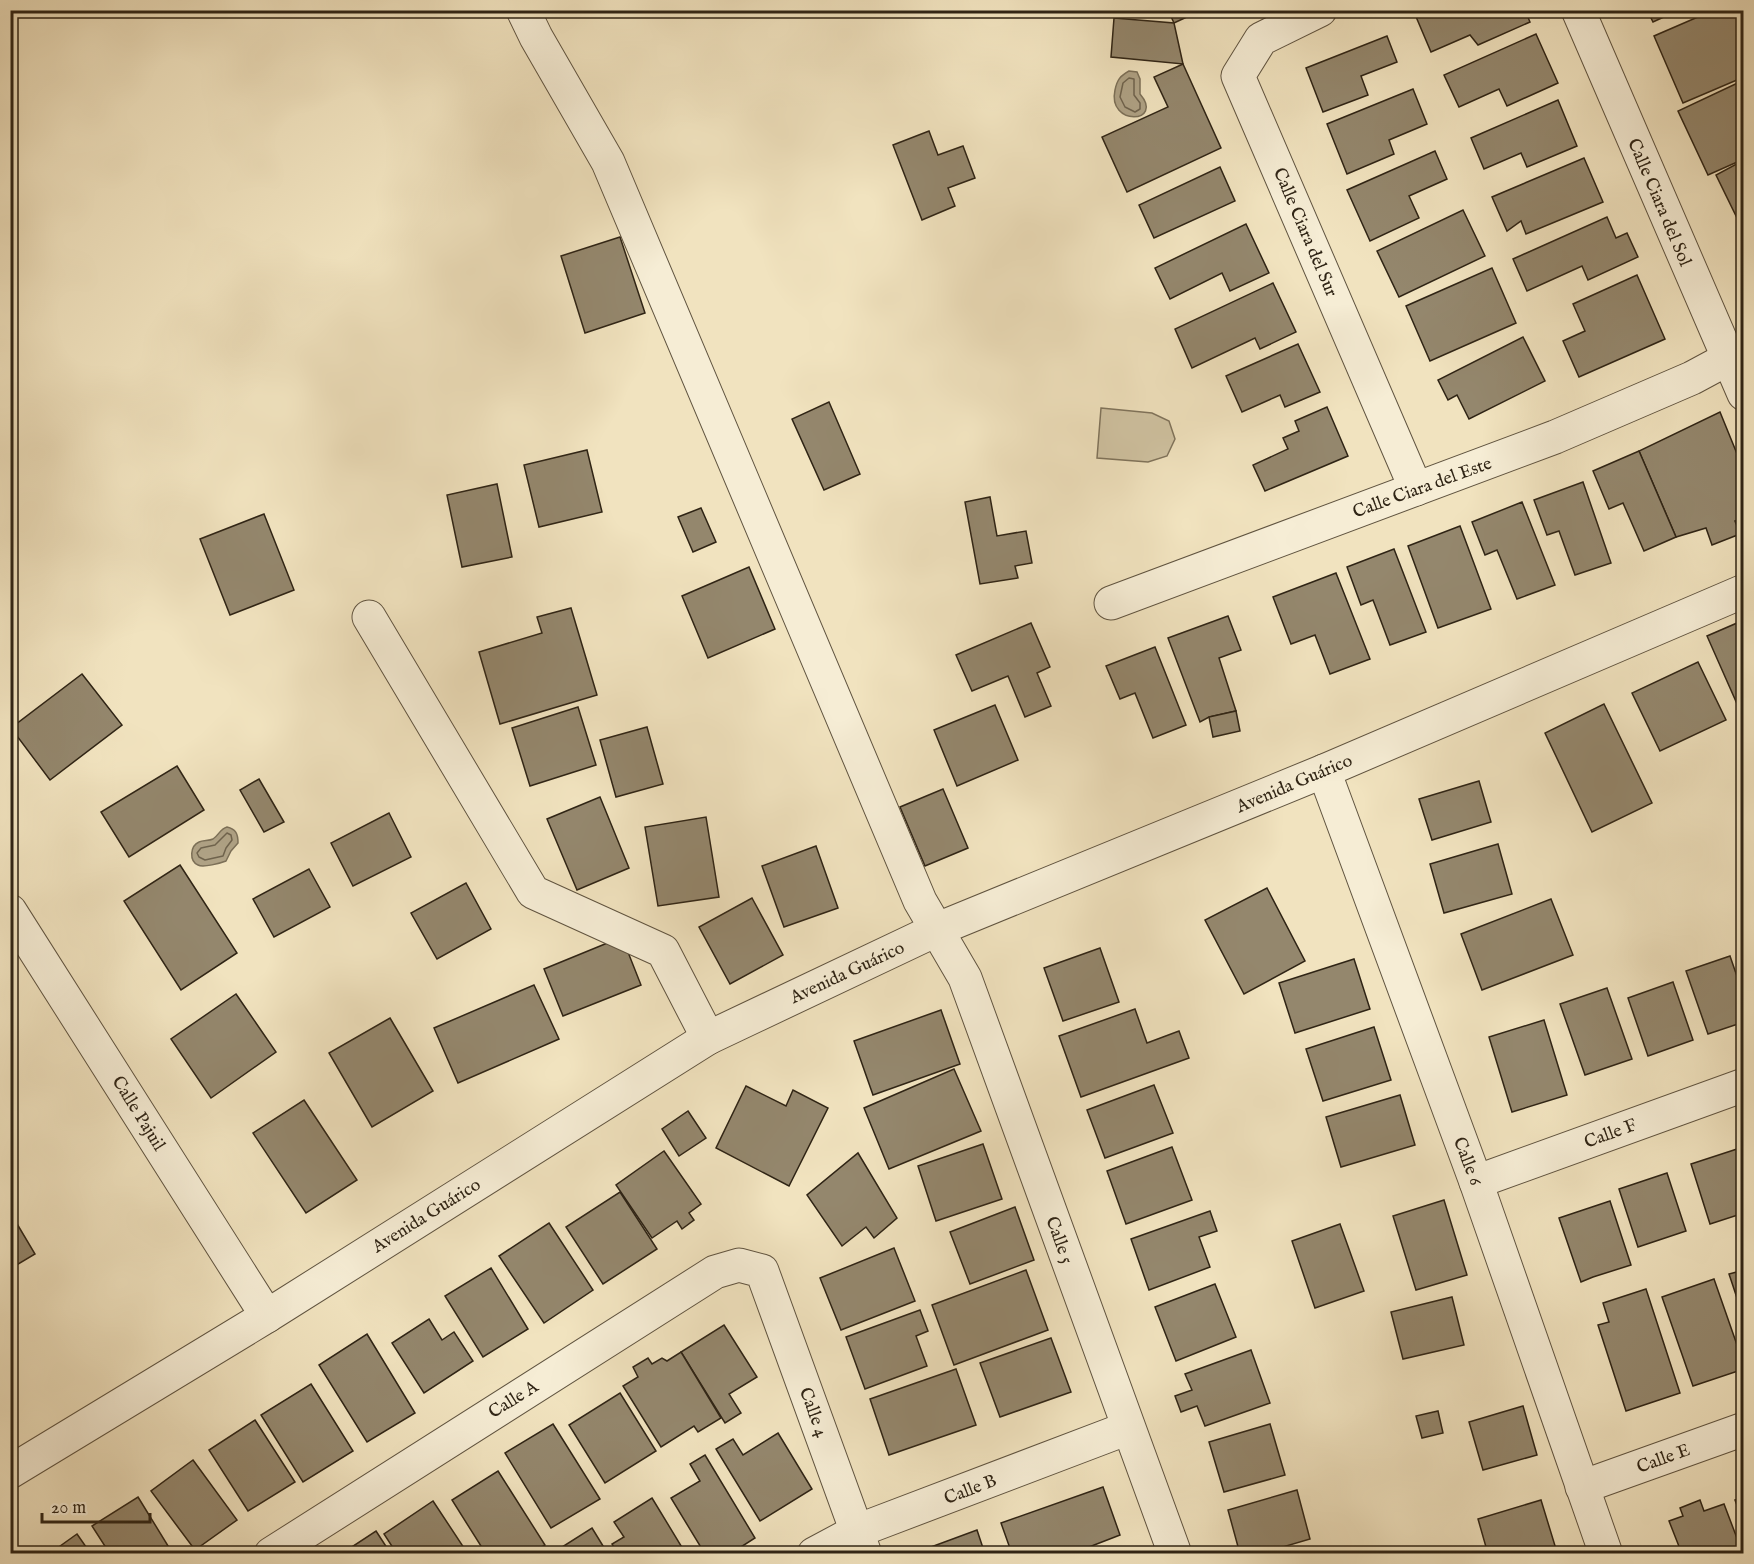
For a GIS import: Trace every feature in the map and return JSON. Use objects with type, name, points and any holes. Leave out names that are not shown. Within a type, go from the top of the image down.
[{"type":"street","name":"Calle 5","points":[[523,10],[536,37],[608,162],[920,901],[965,978],[1175,1554]]},
{"type":"street","name":"Calle Ciara del Sur","points":[[1320,10],[1261,39],[1238,76],[1416,489]]},
{"type":"street","name":"Calle Ciara del Sol","points":[[1578,10],[1735,354],[1743,394]]},
{"type":"street","name":"Calle Ciara del Este","points":[[1111,603],[1555,437],[1692,378],[1735,354]]},
{"type":"street","name":"Avenida Guárico","points":[[10,1472],[267,1316],[708,1038],[938,929],[1324,771],[1743,591]]},
{"type":"street","points":[[369,617],[533,892],[663,951],[708,1038]]},
{"type":"street","name":"Calle 6","points":[[1324,771],[1476,1182],[1606,1554]]},
{"type":"street","name":"Calle Pajuil","points":[[10,911],[267,1316]]},
{"type":"street","name":"Calle F","points":[[1476,1182],[1743,1085]]},
{"type":"street","name":"Calle A","points":[[270,1554],[715,1272],[740,1265],[762,1271]]},
{"type":"street","name":"Calle 4","points":[[762,1271],[861,1542]]},
{"type":"street","name":"Calle B","points":[[814,1554],[861,1542],[1128,1428]]},
{"type":"street","name":"Calle E","points":[[1582,1487],[1743,1429]]},
{"type":"shaded area","points":[[1101,408],[1152,413],[1169,421],[1175,439],[1167,456],[1148,462],[1097,458]]},
{"type":"water","points":[[1129,71],[1137,72],[1140,79],[1140,94],[1146,104],[1146,111],[1134,117],[1119,110],[1115,102],[1118,81]]},
{"type":"water","points":[[227,827],[236,832],[238,843],[226,861],[204,866],[195,863],[192,854],[196,844],[213,839]]},
{"type":"building","points":[[1168,10],[1202,10],[1174,23]]},
{"type":"building","points":[[1417,10],[1525,10],[1530,22],[1478,45],[1470,35],[1431,52],[1414,12]]},
{"type":"building","points":[[1647,10],[1679,10],[1653,22]]},
{"type":"building","points":[[1714,10],[1744,10],[1744,77],[1683,103],[1654,36]]},
{"type":"building","points":[[1114,18],[1174,23],[1183,64],[1111,57]]},
{"type":"building","points":[[1536,34],[1558,83],[1507,106],[1499,89],[1459,107],[1444,75]]},
{"type":"building","points":[[1387,36],[1397,62],[1361,76],[1368,95],[1323,112],[1306,68]]},
{"type":"building","points":[[1183,64],[1221,148],[1127,192],[1102,137],[1168,107],[1154,77]]},
{"type":"building","points":[[1744,80],[1744,133],[1740,135],[1744,142],[1744,159],[1708,175],[1678,111]]},
{"type":"building","points":[[1413,89],[1427,124],[1389,140],[1394,154],[1347,174],[1327,124]]},
{"type":"building","points":[[1558,100],[1577,146],[1527,167],[1521,153],[1484,169],[1471,138]]},
{"type":"building","points":[[929,131],[938,155],[963,146],[975,178],[948,188],[955,206],[922,220],[893,145]]},
{"type":"building","points":[[1435,151],[1447,179],[1409,196],[1419,218],[1370,241],[1347,190]]},
{"type":"building","points":[[1584,158],[1603,202],[1526,234],[1521,221],[1507,231],[1492,197]]},
{"type":"building","points":[[1744,160],[1744,220],[1739,222],[1716,175]]},
{"type":"building","points":[[1220,167],[1235,201],[1154,238],[1139,205]]},
{"type":"building","points":[[1463,210],[1485,256],[1399,297],[1377,251]]},
{"type":"building","points":[[1607,217],[1616,238],[1627,233],[1638,257],[1588,280],[1582,266],[1527,291],[1513,259]]},
{"type":"building","points":[[1246,224],[1269,273],[1230,291],[1222,273],[1170,299],[1155,268]]},
{"type":"building","points":[[620,237],[645,313],[585,333],[561,256]]},
{"type":"building","points":[[1492,268],[1516,323],[1430,361],[1406,306]]},
{"type":"building","points":[[1637,275],[1665,339],[1579,377],[1563,341],[1585,331],[1573,304]]},
{"type":"building","points":[[1273,283],[1296,332],[1260,349],[1255,338],[1192,368],[1175,329]]},
{"type":"building","points":[[1523,337],[1545,381],[1469,419],[1457,395],[1448,400],[1438,380]]},
{"type":"building","points":[[1298,344],[1320,392],[1285,407],[1280,395],[1242,412],[1226,376]]},
{"type":"building","points":[[829,402],[860,474],[824,490],[792,419]]},
{"type":"building","points":[[1327,407],[1348,456],[1265,491],[1253,465],[1288,449],[1283,438],[1299,431],[1295,421]]},
{"type":"building","points":[[1720,412],[1744,471],[1744,518],[1735,521],[1740,534],[1712,545],[1706,528],[1676,537],[1639,451]]},
{"type":"building","points":[[587,450],[602,512],[539,527],[524,465]]},
{"type":"building","points":[[1639,451],[1676,537],[1644,551],[1623,503],[1609,509],[1593,471]]},
{"type":"building","points":[[1583,482],[1611,563],[1575,575],[1559,531],[1547,535],[1534,500]]},
{"type":"building","points":[[497,484],[512,557],[462,567],[447,495]]},
{"type":"building","points":[[990,497],[997,536],[1026,531],[1032,563],[1015,566],[1018,578],[980,584],[965,502]]},
{"type":"building","points":[[1522,502],[1555,585],[1517,599],[1497,550],[1485,555],[1472,522]]},
{"type":"building","points":[[701,508],[716,542],[693,552],[678,517]]},
{"type":"building","points":[[264,514],[294,590],[230,615],[200,539]]},
{"type":"building","points":[[1460,526],[1491,609],[1438,628],[1408,546]]},
{"type":"building","points":[[1394,549],[1426,632],[1390,645],[1373,600],[1361,605],[1347,567]]},
{"type":"building","points":[[749,567],[775,629],[708,658],[682,596]]},
{"type":"building","points":[[1336,573],[1370,659],[1330,674],[1315,635],[1291,644],[1273,597]]},
{"type":"building","points":[[571,608],[597,695],[500,724],[479,652],[542,633],[537,617]]},
{"type":"building","points":[[1228,616],[1241,650],[1219,658],[1236,711],[1209,717],[1200,722],[1168,638]]},
{"type":"building","points":[[1744,620],[1744,704],[1738,706],[1707,636]]},
{"type":"building","points":[[1031,623],[1050,667],[1037,673],[1051,706],[1025,717],[1008,676],[972,691],[956,655]]},
{"type":"building","points":[[1155,647],[1186,725],[1153,738],[1135,693],[1120,699],[1106,666]]},
{"type":"building","points":[[1698,662],[1726,720],[1660,751],[1632,693]]},
{"type":"building","points":[[82,674],[122,725],[50,780],[11,728]]},
{"type":"building","points":[[1604,704],[1652,803],[1592,832],[1545,733]]},
{"type":"building","points":[[995,705],[1018,760],[957,786],[934,730]]},
{"type":"building","points":[[578,707],[596,765],[530,786],[512,728]]},
{"type":"building","points":[[1236,711],[1240,731],[1213,737],[1209,717]]},
{"type":"building","points":[[647,727],[663,784],[616,797],[600,740]]},
{"type":"building","points":[[177,766],[204,810],[129,857],[101,812]]},
{"type":"building","points":[[259,779],[284,822],[264,832],[240,790]]},
{"type":"building","points":[[1479,781],[1491,822],[1432,840],[1419,799]]},
{"type":"building","points":[[943,789],[968,848],[925,866],[900,807]]},
{"type":"building","points":[[600,797],[629,868],[577,890],[547,819]]},
{"type":"building","points":[[389,813],[411,857],[353,886],[331,843]]},
{"type":"building","points":[[706,817],[719,897],[658,906],[645,827]]},
{"type":"building","points":[[1498,844],[1512,894],[1444,913],[1430,864]]},
{"type":"building","points":[[816,846],[838,908],[784,927],[762,866]]},
{"type":"building","points":[[180,865],[237,953],[181,990],[124,901]]},
{"type":"building","points":[[309,869],[330,907],[274,937],[253,899]]},
{"type":"building","points":[[466,883],[491,929],[437,959],[411,913]]},
{"type":"building","points":[[1267,888],[1305,961],[1244,994],[1205,920]]},
{"type":"building","points":[[752,898],[783,955],[730,984],[699,927]]},
{"type":"building","points":[[1551,899],[1573,955],[1482,990],[1461,934]]},
{"type":"building","points":[[622,937],[641,985],[563,1016],[544,969]]},
{"type":"building","points":[[1100,948],[1119,1002],[1063,1021],[1044,968]]},
{"type":"building","points":[[1730,956],[1740,985],[1744,984],[1744,1022],[1708,1034],[1686,971]]},
{"type":"building","points":[[1354,959],[1370,1009],[1295,1033],[1279,983]]},
{"type":"building","points":[[1673,982],[1693,1040],[1648,1056],[1628,998]]},
{"type":"building","points":[[534,985],[559,1039],[458,1083],[434,1028]]},
{"type":"building","points":[[1607,988],[1632,1059],[1585,1075],[1560,1004]]},
{"type":"building","points":[[236,994],[276,1052],[211,1098],[171,1039]]},
{"type":"building","points":[[1135,1009],[1147,1043],[1179,1031],[1189,1058],[1081,1097],[1059,1036]]},
{"type":"building","points":[[941,1010],[960,1064],[873,1095],[854,1041]]},
{"type":"building","points":[[390,1018],[433,1091],[372,1127],[329,1053]]},
{"type":"building","points":[[1544,1020],[1567,1095],[1512,1112],[1489,1037]]},
{"type":"building","points":[[1374,1027],[1391,1080],[1323,1101],[1306,1049]]},
{"type":"building","points":[[954,1069],[981,1131],[889,1169],[864,1108]]},
{"type":"building","points":[[1154,1085],[1173,1133],[1105,1158],[1087,1110]]},
{"type":"building","points":[[746,1086],[786,1106],[793,1090],[828,1108],[789,1186],[716,1148]]},
{"type":"building","points":[[1400,1095],[1415,1145],[1341,1167],[1326,1117]]},
{"type":"building","points":[[304,1100],[357,1180],[306,1213],[253,1133]]},
{"type":"building","points":[[688,1111],[706,1138],[679,1156],[662,1129]]},
{"type":"building","points":[[983,1144],[1002,1199],[936,1221],[918,1166]]},
{"type":"building","points":[[1172,1147],[1192,1200],[1126,1224],[1107,1171]]},
{"type":"building","points":[[1737,1149],[1744,1170],[1744,1213],[1710,1224],[1691,1164]]},
{"type":"building","points":[[664,1151],[701,1204],[689,1213],[694,1220],[682,1229],[677,1221],[652,1238],[616,1185]]},
{"type":"building","points":[[858,1153],[897,1218],[874,1238],[866,1227],[842,1246],[807,1195]]},
{"type":"building","points":[[1667,1173],[1686,1231],[1638,1247],[1619,1189]]},
{"type":"building","points":[[620,1192],[657,1249],[603,1284],[566,1227]]},
{"type":"building","points":[[1444,1200],[1467,1275],[1416,1290],[1393,1216]]},
{"type":"building","points":[[1610,1201],[1631,1265],[1581,1282],[1559,1218]]},
{"type":"building","points":[[1015,1207],[1034,1260],[970,1284],[950,1232]]},
{"type":"building","points":[[1210,1211],[1217,1231],[1199,1237],[1210,1267],[1149,1290],[1131,1239]]},
{"type":"building","points":[[10,1212],[35,1254],[10,1269]]},
{"type":"building","points":[[549,1223],[593,1290],[544,1323],[499,1256]]},
{"type":"building","points":[[1340,1224],[1364,1291],[1315,1308],[1292,1241]]},
{"type":"building","points":[[894,1248],[915,1301],[841,1330],[820,1278]]},
{"type":"building","points":[[491,1268],[528,1329],[483,1357],[445,1296]]},
{"type":"building","points":[[1026,1270],[1048,1330],[954,1365],[932,1305]]},
{"type":"building","points":[[1744,1270],[1744,1319],[1729,1274]]},
{"type":"building","points":[[1714,1279],[1744,1369],[1693,1386],[1662,1297]]},
{"type":"building","points":[[1215,1284],[1236,1337],[1176,1361],[1155,1307]]},
{"type":"building","points":[[1646,1289],[1680,1393],[1626,1411],[1598,1325],[1609,1322],[1603,1303]]},
{"type":"building","points":[[1452,1297],[1464,1345],[1403,1359],[1391,1312]]},
{"type":"building","points":[[920,1310],[928,1331],[916,1336],[927,1366],[865,1389],[846,1337]]},
{"type":"building","points":[[429,1319],[442,1340],[454,1332],[473,1361],[424,1393],[392,1343]]},
{"type":"building","points":[[724,1325],[757,1377],[729,1394],[741,1413],[725,1423],[681,1352]]},
{"type":"building","points":[[367,1334],[415,1413],[367,1442],[319,1365]]},
{"type":"building","points":[[1051,1338],[1071,1392],[1000,1417],[980,1363]]},
{"type":"building","points":[[1251,1350],[1270,1403],[1205,1426],[1197,1406],[1181,1412],[1175,1396],[1192,1390],[1185,1374]]},
{"type":"building","points":[[681,1352],[721,1418],[698,1432],[694,1426],[661,1447],[623,1386],[638,1377],[633,1367],[648,1358],[652,1364],[662,1358],[667,1361]]},
{"type":"building","points":[[956,1369],[976,1425],[889,1455],[870,1399]]},
{"type":"building","points":[[311,1384],[353,1451],[303,1482],[261,1415]]},
{"type":"building","points":[[620,1393],[656,1451],[605,1483],[569,1425]]},
{"type":"building","points":[[1523,1406],[1537,1455],[1483,1470],[1469,1422]]},
{"type":"building","points":[[1438,1411],[1443,1433],[1422,1438],[1416,1416]]},
{"type":"building","points":[[255,1420],[295,1482],[248,1511],[209,1450]]},
{"type":"building","points":[[553,1424],[600,1499],[551,1528],[505,1453]]},
{"type":"building","points":[[1270,1424],[1285,1475],[1224,1492],[1209,1442]]},
{"type":"building","points":[[778,1433],[812,1489],[760,1521],[716,1449],[733,1439],[743,1455]]},
{"type":"building","points":[[705,1455],[755,1538],[730,1554],[705,1554],[671,1498],[700,1481],[690,1464]]},
{"type":"building","points":[[193,1460],[237,1520],[195,1550],[151,1491]]},
{"type":"building","points":[[498,1471],[545,1545],[531,1554],[486,1554],[452,1500]]},
{"type":"building","points":[[1103,1487],[1120,1535],[1071,1554],[1012,1554],[1001,1523]]},
{"type":"building","points":[[1297,1490],[1310,1539],[1259,1554],[1240,1554],[1228,1510]]},
{"type":"building","points":[[138,1497],[173,1554],[110,1554],[92,1526]]},
{"type":"building","points":[[1744,1497],[1744,1524],[1735,1500]]},
{"type":"building","points":[[652,1498],[686,1554],[618,1554],[612,1544],[624,1537],[614,1522]]},
{"type":"building","points":[[1541,1500],[1556,1549],[1543,1554],[1488,1554],[1478,1519]]},
{"type":"building","points":[[1700,1500],[1704,1511],[1724,1504],[1743,1554],[1682,1554],[1669,1521],[1683,1516],[1680,1508]]},
{"type":"building","points":[[433,1501],[468,1554],[397,1554],[384,1534]]},
{"type":"building","points":[[592,1528],[608,1554],[551,1554]]},
{"type":"building","points":[[977,1530],[985,1554],[912,1554]]},
{"type":"building","points":[[376,1531],[391,1554],[341,1554]]},
{"type":"building","points":[[77,1534],[91,1554],[49,1554]]}]
